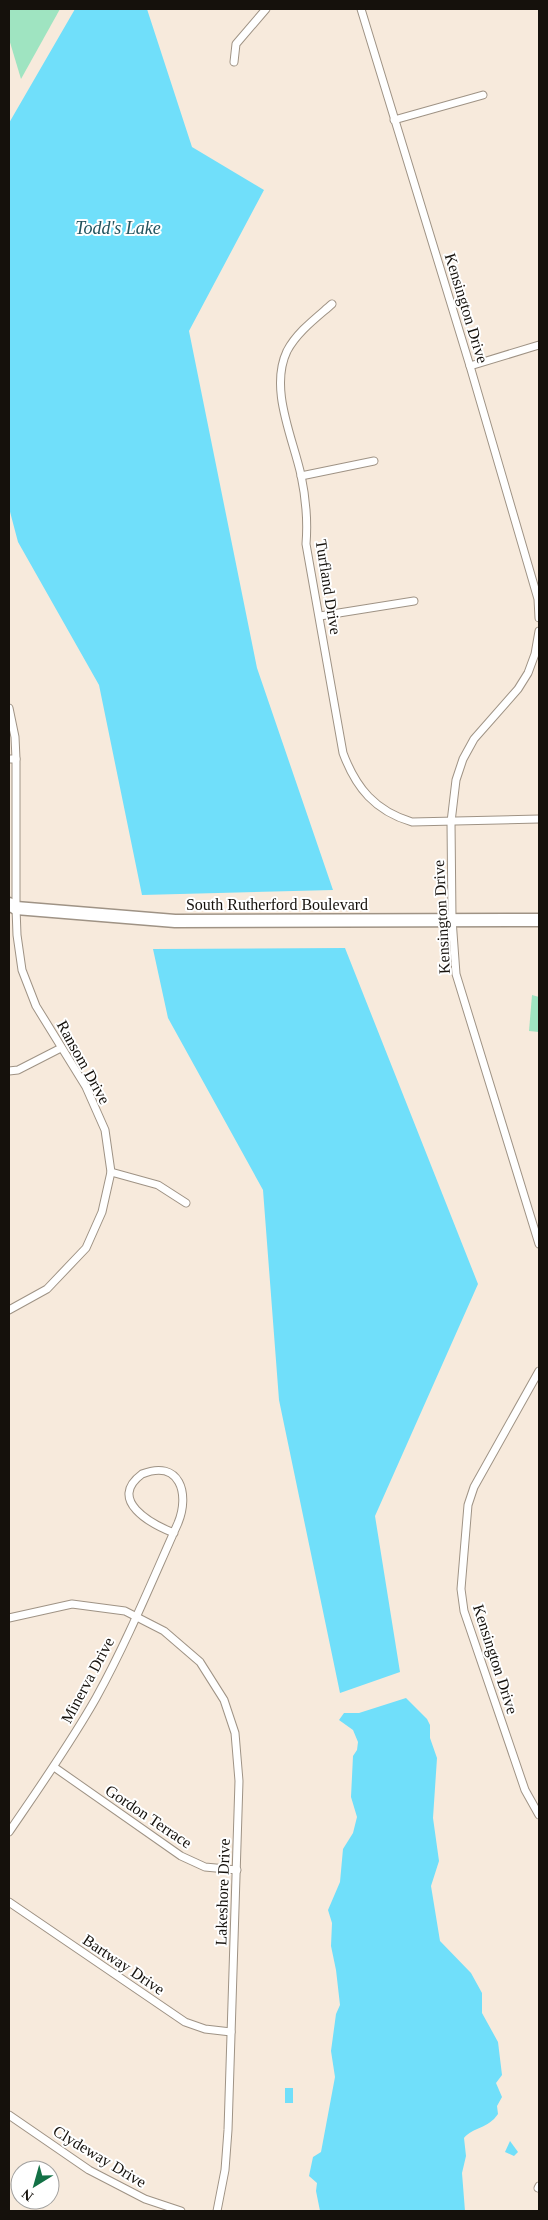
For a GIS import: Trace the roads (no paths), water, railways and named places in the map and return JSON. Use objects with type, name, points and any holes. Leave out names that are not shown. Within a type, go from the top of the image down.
[{"type":"highway","name":"South Rutherford Boulevard","points":[[11,908],[175,921],[539,920]]},
{"type":"street","points":[[234,62],[236,44],[266,9]]},
{"type":"street","name":"Kensington Drive","points":[[361,9],[470,366],[538,599],[539,618]]},
{"type":"street","points":[[394,120],[483,95]]},
{"type":"street","name":"Turfland Drive","points":[[332,304],[298,335],[287,352],[281,372],[283,405],[302,476],[308,519],[306,544],[343,753],[356,782],[376,805],[395,817],[412,822],[539,819]]},
{"type":"street","points":[[470,366],[539,344]]},
{"type":"street","points":[[302,476],[374,461]]},
{"type":"street","points":[[320,616],[414,601]]},
{"type":"street","name":"Kensington Drive","points":[[539,631],[535,654],[528,672],[518,689],[474,739],[463,759],[456,780],[451,822],[452,919],[456,974],[539,1244]]},
{"type":"street","name":"Ransom Drive","points":[[9,708],[15,737],[12,759],[11,908],[22,970],[36,1006],[86,1087],[105,1130],[111,1172],[102,1212],[86,1248],[47,1289],[9,1310]]},
{"type":"street","points":[[9,1071],[18,1070],[61,1048]]},
{"type":"street","points":[[111,1172],[158,1185],[186,1203]]},
{"type":"street","name":"Kensington Drive","points":[[539,1371],[474,1487],[465,1525],[461,1589],[464,1611],[525,1790],[539,1815]]},
{"type":"street","name":"Minerva Drive","points":[[9,1832],[54,1767],[96,1697],[174,1533],[184,1504],[181,1485],[175,1477],[166,1472],[152,1471],[142,1474],[131,1488],[130,1496],[133,1506],[146,1521],[174,1533]]},
{"type":"street","name":"Lakeshore Drive","points":[[9,1618],[72,1604],[120,1610],[136,1616],[164,1631],[192,1653],[213,1680],[229,1711],[235,1733],[239,1764],[237,1870],[227,2145],[217,2211]]},
{"type":"street","name":"Gordon Terrace","points":[[54,1767],[181,1856],[206,1867],[237,1870]]},
{"type":"street","name":"Bartway Drive","points":[[9,1902],[185,2022],[196,2027],[231,2032]]},
{"type":"street","name":"Clydeway Drive","points":[[9,2115],[89,2170],[145,2199],[182,2211]]},
{"type":"water","name":"Todd's Lake","points":[[75,9],[147,9],[192,147],[264,190],[189,331],[257,668],[333,890],[142,895],[99,685],[18,542],[9,508],[9,123]]},
{"type":"water","points":[[345,948],[478,1284],[375,1516],[400,1672],[340,1693],[279,1400],[263,1190],[168,1018],[153,949]]},
{"type":"water","points":[[406,1698],[427,1719],[430,1725],[430,1738],[437,1758],[433,1818],[439,1861],[431,1886],[440,1941],[471,1973],[482,1993],[482,2013],[498,2042],[502,2075],[496,2083],[502,2097],[497,2106],[498,2114],[494,2119],[464,2138],[466,2156],[462,2173],[465,2211],[320,2211],[316,2191],[317,2183],[309,2176],[313,2157],[321,2152],[335,2077],[331,2051],[336,2014],[340,2005],[331,1946],[332,1923],[328,1910],[340,1882],[343,1849],[353,1833],[357,1817],[351,1797],[353,1756],[357,1750],[358,1742],[353,1730],[339,1720],[344,1713],[359,1713]]},
{"type":"water","points":[[285,2088],[293,2088],[293,2103],[285,2103]]},
{"type":"water","points":[[510,2141],[518,2152],[514,2156],[505,2152]]}]
